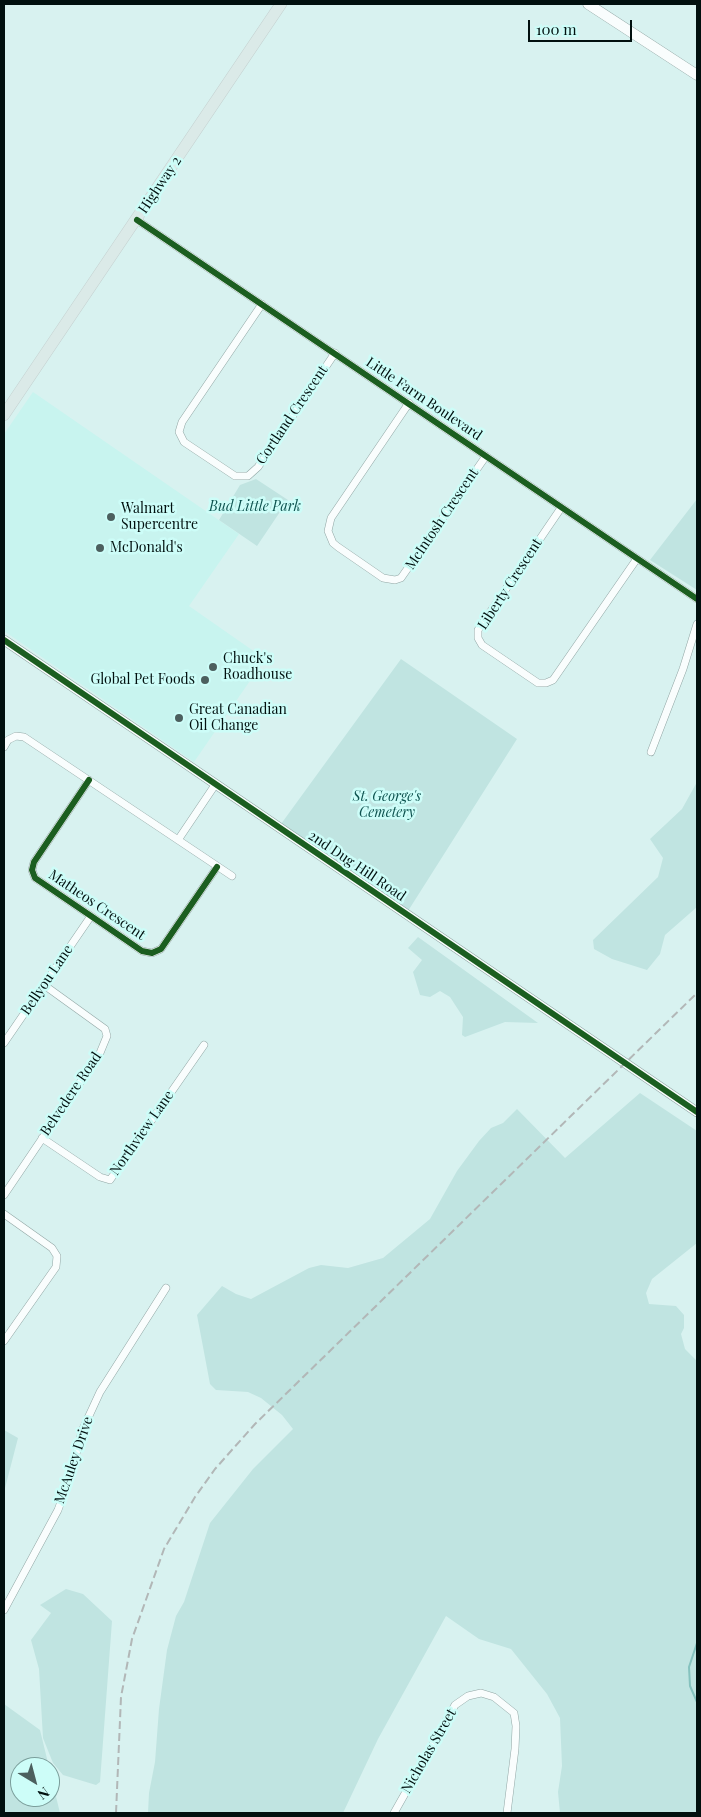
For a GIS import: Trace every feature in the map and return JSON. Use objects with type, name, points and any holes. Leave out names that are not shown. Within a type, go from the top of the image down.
[{"type":"main road","name":"Highway 2","points":[[4,415],[281,4]]},
{"type":"main road","points":[[588,4],[697,75]]},
{"type":"street","name":"Little Farm Boulevard","points":[[137,220],[409,403],[636,560],[697,599]]},
{"type":"street","name":"Cortland Crescent","points":[[262,304],[182,422],[179,432],[184,442],[235,476],[248,476],[258,467],[335,353]]},
{"type":"street","name":"McIntosh Crescent","points":[[409,403],[332,518],[328,530],[333,543],[338,548],[383,578],[389,580],[401,578],[486,456]]},
{"type":"street","name":"Liberty Crescent","points":[[561,508],[478,630],[478,638],[482,645],[538,683],[546,684],[553,680],[636,560]]},
{"type":"street","points":[[650,752],[683,669],[697,624]]},
{"type":"street","name":"2nd Dug Hill Road","points":[[4,640],[697,1112]]},
{"type":"street","points":[[4,747],[8,740],[16,736],[24,737],[232,876]]},
{"type":"street","name":"Matheos Crescent","points":[[89,780],[34,862],[32,870],[35,878],[90,916],[142,951],[152,953],[161,949],[217,867]]},
{"type":"street","points":[[178,840],[215,785]]},
{"type":"street","name":"Bellyou Lane","points":[[4,1043],[90,916]]},
{"type":"street","name":"Belvedere Road","points":[[4,1195],[100,1053],[107,1036],[99,1024],[44,985]]},
{"type":"street","name":"Northview Lane","points":[[42,1138],[100,1177],[110,1180],[204,1045]]},
{"type":"street","points":[[4,1214],[53,1249],[57,1256],[56,1267],[4,1341]]},
{"type":"street","name":"McAuley Drive","points":[[4,1610],[58,1510],[70,1477],[82,1431],[100,1392],[166,1288]]},
{"type":"street","name":"Nicholas Street","points":[[394,1813],[455,1705],[468,1696],[481,1693],[494,1697],[514,1714],[516,1749],[507,1813]]},
{"type":"shaded area","points":[[33,392],[239,534],[189,606],[265,659],[194,762],[4,631],[4,434]]},
{"type":"green space","name":"Bud Little Park","points":[[256,479],[288,500],[257,546],[219,520],[240,485]]},
{"type":"green space","points":[[697,499],[697,590],[650,560]]},
{"type":"green space","name":"St. George's Cemetery","points":[[401,659],[517,739],[408,911],[281,824]]},
{"type":"green space","points":[[697,782],[697,907],[665,935],[660,954],[647,970],[612,959],[594,949],[593,940],[658,877],[663,858],[650,839],[682,809]]},
{"type":"green space","points":[[418,937],[538,1023],[505,1022],[465,1037],[462,1035],[463,1017],[450,997],[440,991],[430,997],[420,995],[413,972],[422,960],[408,948]]},
{"type":"green space","points":[[640,1093],[697,1131],[697,1243],[652,1279],[646,1293],[649,1304],[676,1306],[684,1315],[684,1328],[681,1334],[685,1349],[697,1361],[697,1813],[560,1813],[558,1792],[562,1766],[560,1718],[547,1694],[511,1649],[479,1639],[446,1616],[378,1739],[343,1813],[148,1813],[167,1650],[176,1616],[184,1602],[210,1523],[253,1469],[293,1429],[282,1415],[261,1398],[248,1392],[216,1390],[210,1384],[197,1315],[222,1286],[236,1294],[251,1299],[309,1268],[321,1265],[348,1268],[383,1258],[430,1219],[457,1171],[479,1141],[491,1128],[503,1123],[517,1109],[565,1158]]},
{"type":"green space","points":[[4,1430],[18,1438],[4,1492]]},
{"type":"green space","points":[[66,1589],[83,1594],[112,1621],[100,1782],[96,1785],[63,1775],[60,1771],[60,1757],[51,1757],[43,1738],[39,1669],[31,1640],[51,1613],[40,1605]]},
{"type":"green space","points":[[4,1704],[40,1730],[47,1757],[10,1757],[10,1807],[59,1807],[60,1813],[4,1813]]},
{"type":"waterway","points":[[697,1643],[689,1667],[690,1686],[697,1702]]},
{"type":"railway","points":[[116,1813],[121,1697],[132,1639],[164,1549],[195,1497],[215,1469],[255,1424],[697,993]]},
{"type":"cycle path","points":[[137,220],[697,599]]},
{"type":"cycle path","points":[[4,640],[697,1112]]},
{"type":"cycle path","points":[[89,780],[34,862],[32,870],[35,878],[142,951],[152,953],[161,949],[217,867]]},
{"type":"place","name":"Walmart Supercentre","points":[[111,517]]},
{"type":"place","name":"McDonald's","points":[[100,548]]},
{"type":"place","name":"Chuck's Roadhouse","points":[[213,667]]},
{"type":"place","name":"Global Pet Foods","points":[[205,680]]},
{"type":"place","name":"Great Canadian Oil Change","points":[[179,718]]}]
